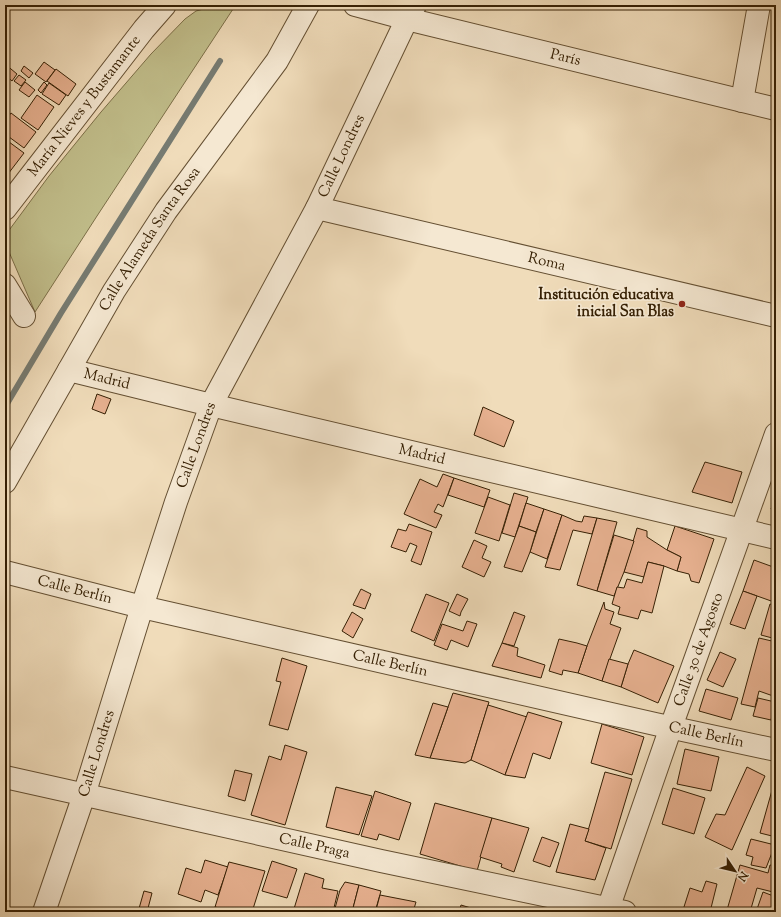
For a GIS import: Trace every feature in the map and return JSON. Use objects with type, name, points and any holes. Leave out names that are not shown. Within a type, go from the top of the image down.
[{"type":"street","name":"María Nieves y Bustamante","points":[[5,209],[144,29],[165,5]]},
{"type":"street","name":"Calle Alameda Santa Rosa","points":[[5,482],[114,291],[166,211],[277,61],[308,5]]},
{"type":"street","name":"París","points":[[355,5],[411,12],[776,109]]},
{"type":"street","points":[[742,101],[759,5]]},
{"type":"street","name":"Calle Londres","points":[[44,912],[84,795],[176,502],[211,405],[317,208],[411,12]]},
{"type":"street","name":"Roma","points":[[317,208],[776,316]]},
{"type":"street","points":[[5,285],[24,316]]},
{"type":"street","name":"Madrid","points":[[68,370],[776,538]]},
{"type":"street","name":"Calle 30 de Agosto","points":[[614,911],[671,727],[776,434]]},
{"type":"street","name":"Calle Berlín","points":[[5,572],[142,607],[776,750]]},
{"type":"street","name":"Calle Praga","points":[[5,777],[381,861],[614,911]]},
{"type":"shaded area","points":[[235,6],[35,312],[6,245],[5,239],[7,233],[49,176],[101,112],[151,54],[185,19],[196,11],[211,7]]},
{"type":"building","points":[[44,62],[55,70],[46,82],[35,74]]},
{"type":"building","points":[[5,64],[17,74],[12,81],[5,75]]},
{"type":"building","points":[[24,66],[33,73],[29,78],[21,71]]},
{"type":"building","points":[[56,69],[76,84],[68,96],[47,81]]},
{"type":"building","points":[[19,75],[26,80],[21,86],[14,81]]},
{"type":"building","points":[[25,82],[35,90],[29,97],[19,90]]},
{"type":"building","points":[[44,82],[47,85],[41,93],[38,90]]},
{"type":"building","points":[[49,83],[66,95],[59,105],[42,94]]},
{"type":"building","points":[[37,95],[54,107],[38,130],[21,118]]},
{"type":"building","points":[[11,113],[36,132],[24,148],[5,134],[5,121]]},
{"type":"building","points":[[5,139],[24,153],[8,174],[5,172]]},
{"type":"building","points":[[97,394],[111,399],[105,414],[92,409]]},
{"type":"building","points":[[483,407],[514,421],[504,447],[474,435]]},
{"type":"building","points":[[705,462],[742,472],[732,503],[692,492]]},
{"type":"building","points":[[443,474],[454,478],[443,507],[438,504],[434,512],[442,515],[436,528],[404,514],[420,479],[437,487]]},
{"type":"building","points":[[454,478],[490,490],[484,507],[448,495]]},
{"type":"building","points":[[514,493],[528,497],[515,537],[502,533]]},
{"type":"building","points":[[776,495],[776,511],[771,509]]},
{"type":"building","points":[[488,497],[510,505],[499,541],[475,533]]},
{"type":"building","points":[[526,503],[544,509],[536,532],[519,526]]},
{"type":"building","points":[[544,509],[562,515],[547,559],[530,552]]},
{"type":"building","points":[[562,515],[582,522],[584,516],[597,518],[592,534],[573,530],[560,570],[545,567]]},
{"type":"building","points":[[597,518],[617,522],[597,591],[577,585]]},
{"type":"building","points":[[409,524],[432,532],[421,565],[411,561],[417,546],[410,543],[406,552],[391,547],[398,529],[406,531]]},
{"type":"building","points":[[519,526],[536,532],[522,572],[504,567]]},
{"type":"building","points":[[675,526],[714,539],[699,583],[691,581],[689,574],[677,571],[681,557],[667,550]]},
{"type":"building","points":[[637,528],[647,531],[647,537],[681,557],[677,571],[648,562],[644,577],[624,572]]},
{"type":"building","points":[[614,535],[634,541],[614,596],[597,591]]},
{"type":"building","points":[[474,540],[487,546],[482,558],[491,562],[484,577],[462,567]]},
{"type":"building","points":[[754,560],[776,568],[776,596],[774,602],[743,591]]},
{"type":"building","points":[[648,562],[664,566],[652,613],[641,610],[638,619],[618,614],[620,607],[612,604],[617,587],[624,588],[627,579],[642,583]]},
{"type":"building","points":[[361,589],[371,594],[365,609],[353,605]]},
{"type":"building","points":[[743,591],[757,596],[745,629],[730,624]]},
{"type":"building","points":[[426,594],[449,603],[434,641],[411,631]]},
{"type":"building","points":[[457,594],[468,599],[460,616],[449,611]]},
{"type":"building","points":[[604,602],[605,609],[614,612],[610,624],[621,628],[602,681],[578,673]]},
{"type":"building","points":[[770,604],[776,606],[776,639],[761,635]]},
{"type":"building","points":[[352,612],[363,619],[353,638],[342,631]]},
{"type":"building","points":[[514,612],[525,616],[514,646],[502,643]]},
{"type":"building","points":[[467,621],[477,624],[468,647],[451,640],[447,650],[434,645],[442,624],[463,631]]},
{"type":"building","points":[[759,638],[776,642],[776,697],[759,691],[755,707],[741,704]]},
{"type":"building","points":[[559,639],[587,646],[578,673],[563,670],[562,675],[549,671]]},
{"type":"building","points":[[502,643],[518,648],[517,656],[545,665],[541,678],[492,666]]},
{"type":"building","points":[[634,650],[674,666],[658,703],[621,687]]},
{"type":"building","points":[[720,652],[736,659],[723,687],[707,680]]},
{"type":"building","points":[[282,658],[307,666],[288,730],[269,725],[281,682],[276,681]]},
{"type":"building","points":[[609,659],[628,664],[621,687],[602,681]]},
{"type":"building","points":[[706,689],[738,698],[731,720],[699,711]]},
{"type":"building","points":[[453,693],[489,702],[471,760],[465,763],[430,758]]},
{"type":"building","points":[[758,698],[775,702],[771,720],[753,716]]},
{"type":"building","points":[[433,703],[448,707],[430,758],[415,755]]},
{"type":"building","points":[[488,705],[527,717],[505,775],[471,760]]},
{"type":"building","points":[[528,712],[562,722],[550,759],[533,753],[525,778],[505,775]]},
{"type":"building","points":[[602,724],[644,737],[632,775],[591,763]]},
{"type":"building","points":[[285,745],[307,752],[285,825],[251,815],[269,756],[281,760]]},
{"type":"building","points":[[685,749],[719,757],[711,791],[677,784]]},
{"type":"building","points":[[747,767],[765,776],[732,850],[705,837],[716,814],[725,815]]},
{"type":"building","points":[[235,770],[252,774],[245,801],[228,796]]},
{"type":"building","points":[[605,772],[632,779],[611,849],[585,841]]},
{"type":"building","points":[[776,776],[776,837],[760,833]]},
{"type":"building","points":[[336,787],[372,796],[359,835],[326,827]]},
{"type":"building","points":[[673,788],[705,798],[694,834],[662,824]]},
{"type":"building","points":[[375,791],[411,803],[399,840],[379,834],[377,840],[361,836]]},
{"type":"building","points":[[435,803],[492,818],[477,871],[420,854]]},
{"type":"building","points":[[492,818],[529,828],[514,872],[501,867],[502,864],[480,857]]},
{"type":"building","points":[[570,824],[589,829],[585,841],[606,848],[595,880],[556,872]]},
{"type":"building","points":[[542,837],[559,843],[550,867],[533,861]]},
{"type":"building","points":[[751,839],[775,845],[766,868],[751,865],[753,857],[746,855]]},
{"type":"building","points":[[205,860],[228,867],[218,895],[205,890],[201,902],[178,894],[186,868],[201,873]]},
{"type":"building","points":[[272,861],[297,869],[287,898],[262,891]]},
{"type":"building","points":[[229,862],[265,871],[252,912],[238,912],[215,907]]},
{"type":"building","points":[[740,865],[768,873],[770,865],[776,866],[776,880],[773,892],[757,888],[750,912],[733,912],[727,910]]},
{"type":"building","points":[[305,873],[324,879],[322,888],[338,891],[333,912],[293,912]]},
{"type":"building","points":[[706,881],[717,884],[710,912],[689,912],[683,910],[690,888],[702,892]]},
{"type":"building","points":[[345,882],[359,885],[352,912],[334,912],[340,890]]},
{"type":"building","points":[[359,885],[381,891],[375,912],[352,912]]},
{"type":"building","points":[[144,891],[152,893],[147,912],[138,912]]},
{"type":"building","points":[[763,892],[776,897],[776,912],[756,912]]},
{"type":"building","points":[[380,895],[416,902],[413,912],[380,912],[376,910]]},
{"type":"building","points":[[461,905],[484,912],[459,912]]},
{"type":"waterway","points":[[5,407],[61,313],[220,61]]},
{"type":"place","name":"Institución educativa inicial San Blas","points":[[682,304]]}]
